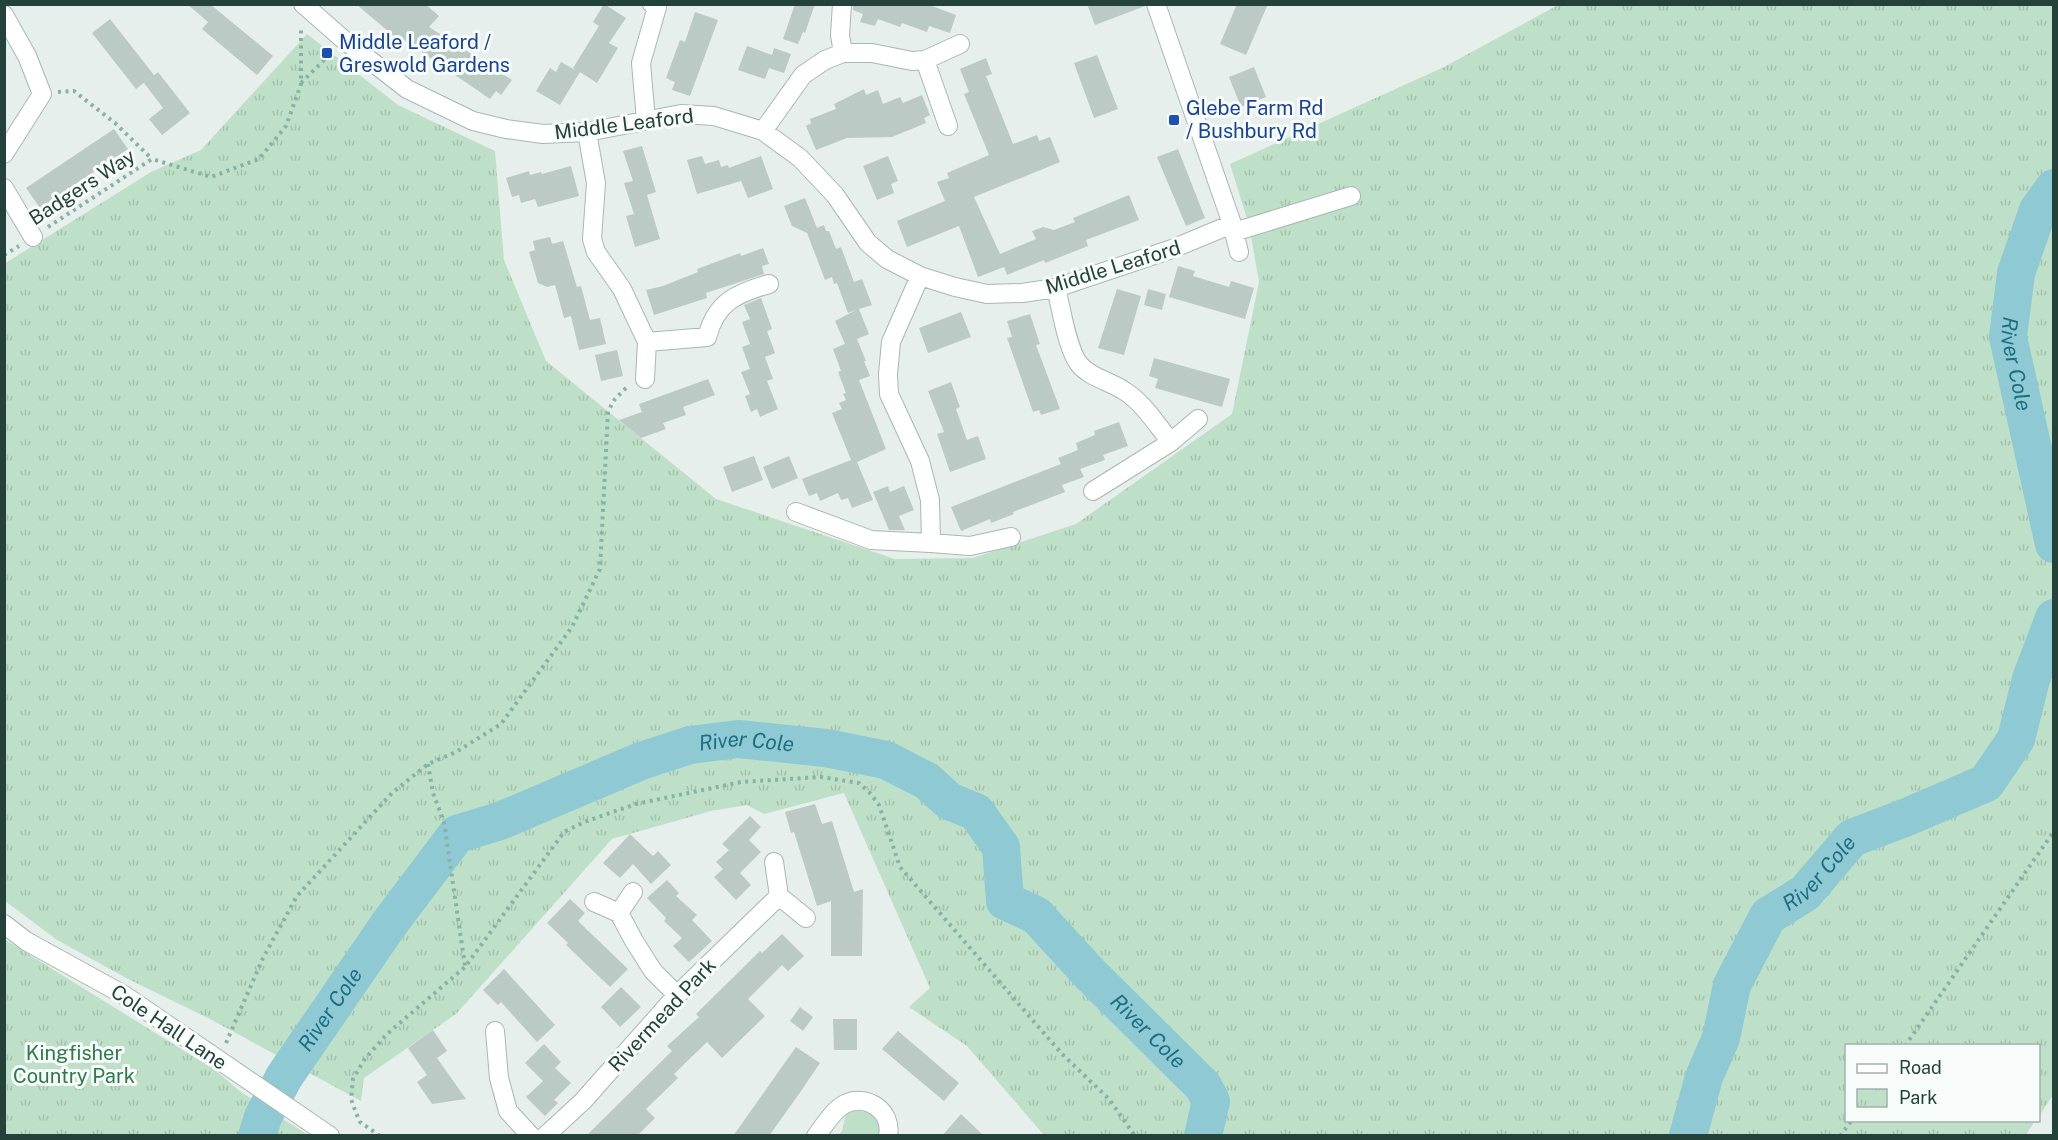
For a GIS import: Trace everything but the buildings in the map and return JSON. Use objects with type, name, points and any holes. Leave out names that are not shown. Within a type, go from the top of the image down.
[{"type":"street","points":[[842,4],[840,35],[843,53]]},
{"type":"street","points":[[1155,4],[1233,228],[1239,252]]},
{"type":"street","points":[[646,120],[641,63],[659,6]]},
{"type":"street","name":"Middle Leaford","points":[[302,10],[407,89],[473,121],[506,129],[543,134],[587,132],[681,114],[714,116],[763,131],[800,158],[835,195],[868,243],[887,259],[920,276],[987,294],[1022,293],[1056,288],[1233,228],[1351,196]]},
{"type":"street","points":[[4,15],[27,56],[42,94],[4,154]]},
{"type":"street","points":[[763,131],[803,75],[825,60],[843,53],[872,53],[912,61],[925,60],[960,44]]},
{"type":"street","points":[[925,60],[948,126]]},
{"type":"street","points":[[587,132],[596,183],[592,238],[596,252],[622,289],[647,342],[645,378]]},
{"type":"street","points":[[4,188],[33,237]]},
{"type":"street","points":[[920,276],[891,342],[888,374],[889,393],[920,461],[930,500],[931,543]]},
{"type":"street","points":[[647,342],[707,337],[711,320],[723,305],[743,291],[770,284]]},
{"type":"street","points":[[1056,288],[1072,352],[1079,364],[1089,373],[1125,391],[1141,405],[1171,441]]},
{"type":"street","points":[[1093,491],[1171,441],[1198,419]]},
{"type":"street","points":[[796,512],[871,540],[970,546],[1011,537]]},
{"type":"street","points":[[774,862],[779,896],[806,918]]},
{"type":"street","points":[[619,913],[633,892]]},
{"type":"street","name":"Rivermead Park","points":[[545,1136],[583,1101],[676,995],[779,896]]},
{"type":"street","points":[[594,902],[619,913],[653,971],[676,995]]},
{"type":"street","name":"Cole Hall Lane","points":[[4,924],[26,941],[123,995],[330,1136]]},
{"type":"street","points":[[495,1031],[500,1078],[508,1111],[531,1136]]},
{"type":"street","points":[[816,1136],[842,1105],[858,1100],[874,1104],[880,1109],[888,1124],[888,1136]]},
{"type":"path","name":"Badgers Way","points":[[4,255],[152,159],[211,177],[259,159],[286,126],[301,84],[302,10]]},
{"type":"path","points":[[301,84],[344,40]]},
{"type":"path","points":[[42,94],[74,91],[115,123],[152,159]]},
{"type":"path","points":[[218,1060],[263,958],[297,896],[392,793],[428,764],[456,752],[501,724],[572,627],[600,568],[608,411],[625,387],[645,378]]},
{"type":"path","points":[[428,764],[433,793],[444,822],[465,967]]},
{"type":"path","points":[[1906,1044],[2054,831]]},
{"type":"path","points":[[1840,1136],[1850,1122]]},
{"type":"green space","points":[[1558,5],[2053,5],[2053,1095],[2040,1114],[2040,1044],[1845,1044],[1845,1122],[2034,1122],[2025,1136],[1044,1135],[967,1046],[909,1007],[930,988],[844,793],[764,814],[747,805],[711,811],[612,839],[456,1014],[364,1078],[361,1101],[57,940],[5,901],[4,264],[151,172],[201,150],[307,34],[398,105],[495,151],[504,260],[546,361],[716,499],[895,559],[973,558],[1076,524],[1232,414],[1259,282],[1249,225],[1230,164],[1444,67]]},
{"type":"green space","name":"Kingfisher Country Park","points":[[4,939],[215,1070],[241,1092],[308,1135],[5,1135]]},
{"type":"green space","points":[[860,1108],[876,1118],[880,1135],[838,1136],[842,1131],[846,1113]]},
{"type":"waterway","name":"River Cole","points":[[2054,188],[2038,210],[2016,273],[2008,337],[2054,544]]},
{"type":"waterway","name":"River Cole","points":[[1688,1136],[1704,1077],[1721,1038],[1732,985],[1768,916],[1805,893],[1852,838],[1986,783],[2016,739],[2031,679],[2054,618]]},
{"type":"waterway","name":"River Cole","points":[[257,1136],[263,1117],[284,1077],[389,924],[457,834],[500,821],[641,761],[690,745],[738,739],[826,748],[886,760],[927,781],[949,801],[976,812],[1001,847],[1005,901],[1036,915],[1090,974],[1203,1086],[1211,1101],[1203,1136]]},
{"type":"place","name":"Middle Leaford / Greswold Gardens","points":[[327,53]]},
{"type":"place","name":"Glebe Farm Rd / Bushbury Rd","points":[[1174,120]]}]
